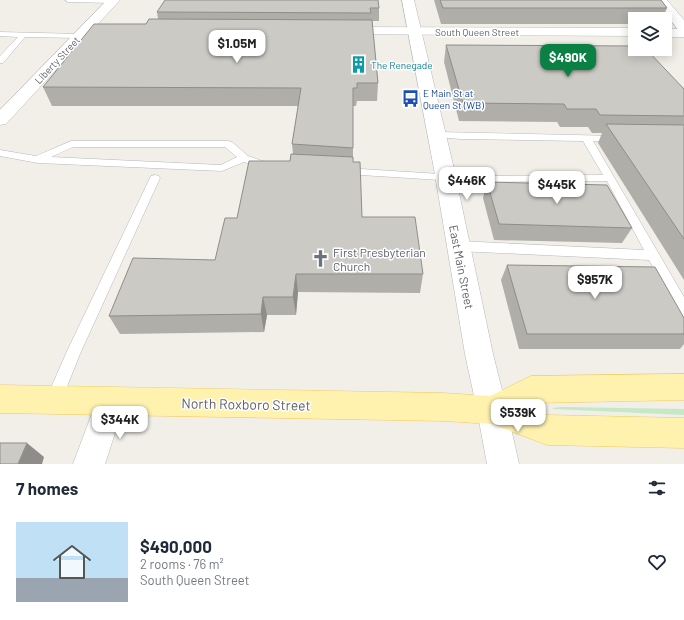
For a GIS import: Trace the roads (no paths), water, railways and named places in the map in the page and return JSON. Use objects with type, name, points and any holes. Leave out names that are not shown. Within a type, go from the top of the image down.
[{"type":"main road","points":[[492,410],[531,390],[684,387]]},
{"type":"main road","name":"North Roxboro Street","points":[[0,399],[443,407],[492,410]]},
{"type":"main road","points":[[492,410],[546,430],[684,433]]},
{"type":"street","name":"East Main Street","points":[[408,0],[446,177],[479,354],[503,464]]},
{"type":"street","points":[[661,0],[681,22]]},
{"type":"street","name":"Liberty Street","points":[[0,120],[113,1]]},
{"type":"street","points":[[82,33],[104,31]]},
{"type":"street","name":"South Queen Street","points":[[327,31],[628,34]]},
{"type":"street","points":[[672,32],[684,33]]},
{"type":"street","points":[[90,464],[110,402]]},
{"type":"lane","points":[[68,0],[113,1]]},
{"type":"lane","points":[[0,34],[24,35],[82,33]]},
{"type":"lane","points":[[0,61],[24,35]]},
{"type":"lane","points":[[436,135],[623,138]]},
{"type":"lane","points":[[586,137],[684,310]]},
{"type":"lane","points":[[38,160],[71,144],[228,144],[244,158],[266,166],[274,166]]},
{"type":"lane","points":[[0,153],[38,160],[222,168],[244,158]]},
{"type":"lane","points":[[336,170],[472,180],[610,178]]},
{"type":"lane","points":[[54,399],[73,354],[155,178]]},
{"type":"lane","points":[[458,246],[654,255]]},
{"type":"place","name":"The Renegade","points":[[358,65]]},
{"type":"place","name":"E Main St at Queen St (WB)","points":[[410,99]]},
{"type":"place","name":"First Presbyterian Church","points":[[320,259]]}]
